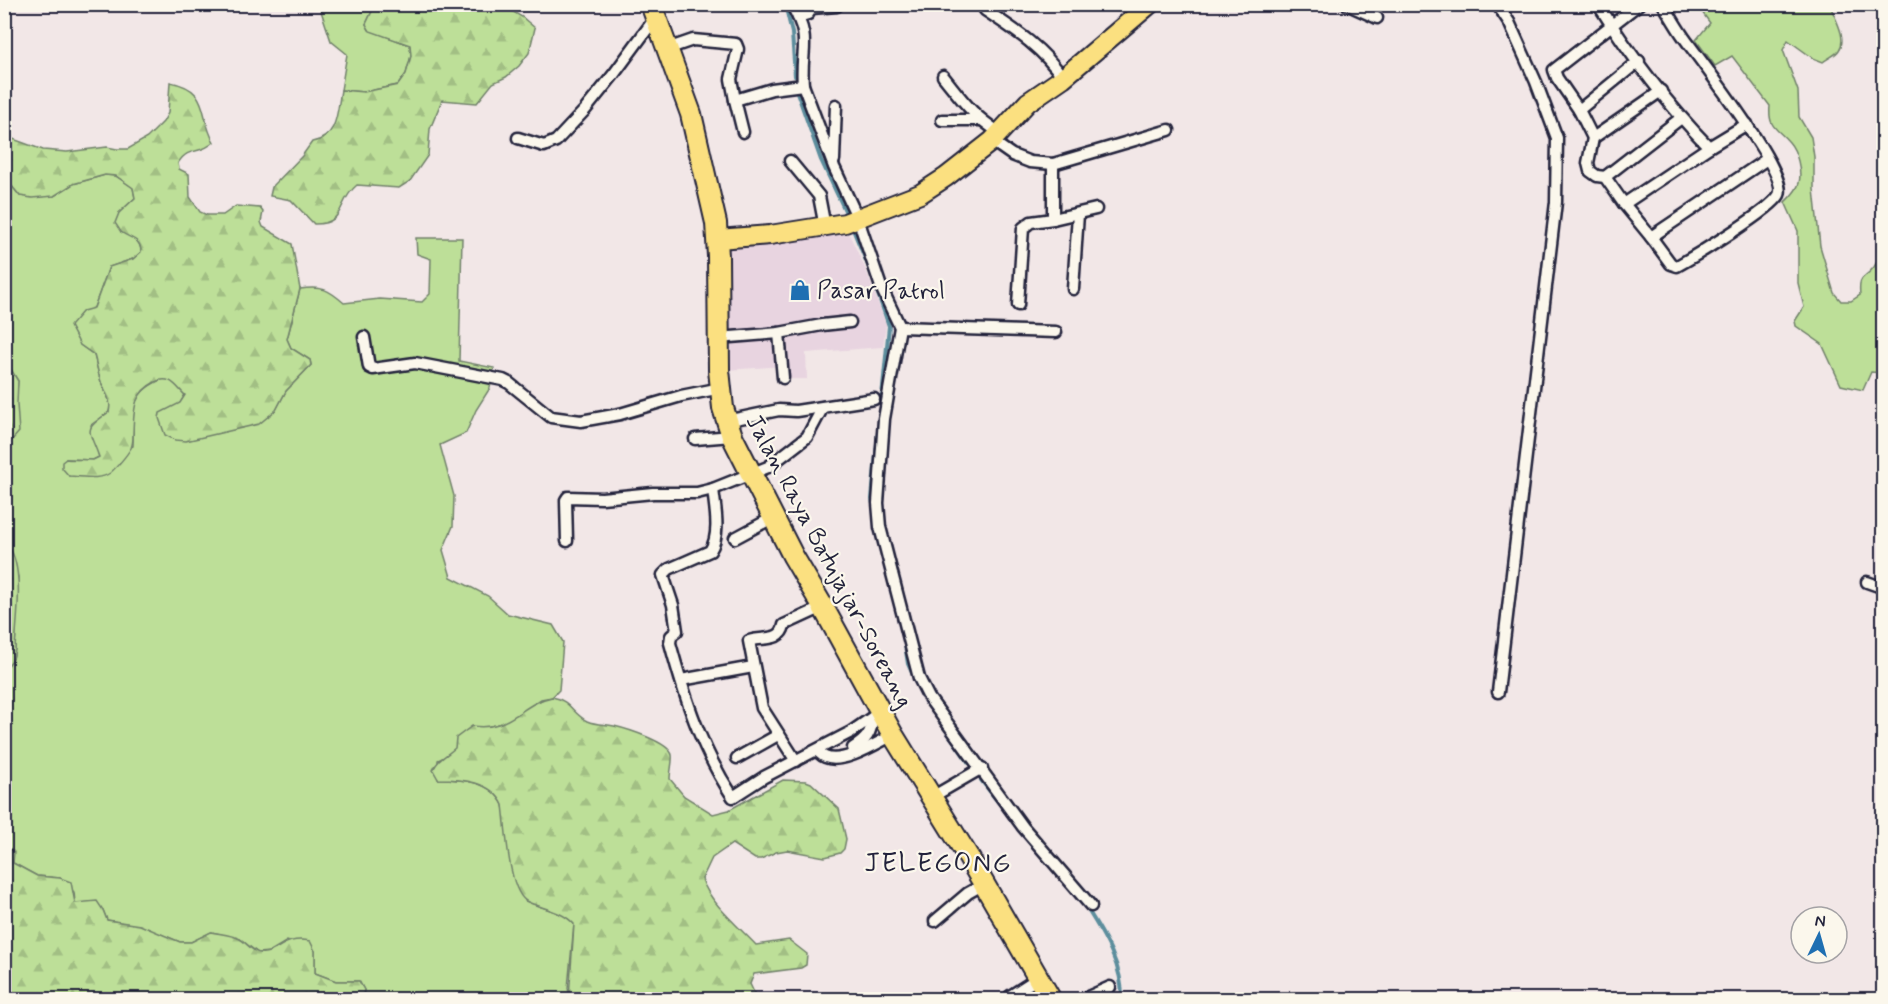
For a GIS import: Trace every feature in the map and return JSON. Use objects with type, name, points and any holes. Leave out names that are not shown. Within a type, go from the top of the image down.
[{"type":"highway","name":"Jalan Raya Batujajar-Soreang","points":[[653,11],[691,114],[718,239],[718,338],[721,388],[729,429],[793,556],[823,607],[876,715],[893,735],[932,797],[1051,999]]},
{"type":"main road","points":[[718,239],[770,235],[852,221],[920,194],[946,177],[996,137],[1028,102],[1063,78],[1150,4]]},
{"type":"street","points":[[791,4],[805,38],[803,85],[852,221],[900,327],[884,419],[878,503],[880,527],[919,678],[929,698],[1023,827],[1091,906]]},
{"type":"street","points":[[1346,4],[1377,18]]},
{"type":"street","points":[[1497,4],[1509,22],[1532,72],[1557,138],[1556,202],[1498,692]]},
{"type":"street","points":[[1598,4],[1612,27],[1681,118],[1709,147]]},
{"type":"street","points":[[1639,4],[1554,70],[1593,138],[1588,163],[1590,171],[1597,176],[1605,177],[1681,118]]},
{"type":"street","points":[[1605,177],[1671,264],[1677,266],[1761,213],[1779,195],[1780,188],[1748,124],[1680,33],[1664,4]]},
{"type":"street","points":[[798,17],[808,14],[812,8],[837,6]]},
{"type":"street","points":[[986,10],[1029,40],[1063,78]]},
{"type":"street","points":[[518,138],[544,146],[556,141],[607,83],[653,11]]},
{"type":"street","points":[[667,49],[693,40],[736,44],[738,49],[731,79],[743,132]]},
{"type":"street","points":[[1579,110],[1639,61]]},
{"type":"street","points":[[943,76],[962,102],[1011,155],[1030,162],[1053,164],[1169,130]]},
{"type":"street","points":[[735,100],[772,89],[803,85]]},
{"type":"street","points":[[1593,138],[1661,91]]},
{"type":"street","points":[[834,167],[836,105]]},
{"type":"street","points":[[942,120],[979,120]]},
{"type":"street","points":[[1624,204],[1709,147],[1748,124]]},
{"type":"street","points":[[1651,237],[1767,159]]},
{"type":"street","points":[[790,161],[819,196],[825,227]]},
{"type":"street","points":[[1053,164],[1053,219]]},
{"type":"street","points":[[1018,305],[1023,228],[1031,222],[1096,209]]},
{"type":"street","points":[[1073,289],[1078,214]]},
{"type":"street","points":[[718,338],[779,333],[849,322]]},
{"type":"street","points":[[900,327],[1056,332]]},
{"type":"street","points":[[779,333],[783,378]]},
{"type":"street","points":[[364,337],[369,367],[373,369],[415,363],[502,380],[509,383],[551,417],[581,421],[620,414],[681,396],[721,388]]},
{"type":"street","points":[[695,439],[779,410],[796,411],[874,399]]},
{"type":"street","points":[[567,541],[566,500],[568,497],[602,498],[653,493],[697,493],[713,489],[768,467],[807,436],[823,407]]},
{"type":"street","points":[[713,489],[714,545],[710,550],[669,569],[663,575],[677,620],[677,631],[670,640],[692,717],[715,770],[733,797],[764,777],[817,751],[876,715]]},
{"type":"street","points":[[735,538],[774,517]]},
{"type":"street","points":[[1867,582],[1884,588]]},
{"type":"street","points":[[796,761],[762,708],[749,641],[778,637],[784,626],[823,607]]},
{"type":"street","points":[[681,680],[753,667]]},
{"type":"street","points":[[852,755],[853,749],[867,739],[876,715]]},
{"type":"street","points":[[737,758],[778,735]]},
{"type":"street","points":[[817,751],[825,757],[838,759],[852,755],[893,735]]},
{"type":"street","points":[[932,797],[982,768]]},
{"type":"street","points":[[935,921],[968,893],[984,884]]},
{"type":"street","points":[[1008,999],[1038,978]]},
{"type":"street","points":[[1081,999],[1110,987]]},
{"type":"shaded area","name":"Pasar Patrol","points":[[849,234],[866,270],[886,324],[883,347],[806,353],[807,379],[786,379],[785,366],[726,370],[724,345],[729,247]]},
{"type":"green space","points":[[319,5],[375,5],[366,24],[369,30],[410,45],[411,56],[406,74],[398,85],[364,92],[341,90],[347,54],[331,41]]},
{"type":"green space","points":[[375,5],[502,5],[535,28],[529,53],[519,66],[506,77],[493,83],[477,103],[442,100],[430,129],[428,155],[410,181],[399,188],[357,185],[346,198],[337,216],[324,223],[314,224],[291,200],[270,196],[272,187],[302,156],[312,142],[321,140],[332,130],[341,90],[364,92],[398,85],[406,74],[411,56],[410,45],[370,31],[366,24]]},
{"type":"green space","points":[[1697,5],[1830,5],[1837,21],[1842,40],[1841,45],[1838,52],[1823,62],[1813,58],[1788,40],[1783,50],[1798,91],[1799,117],[1811,137],[1820,246],[1834,293],[1841,301],[1851,301],[1860,295],[1861,280],[1874,267],[1883,245],[1883,373],[1871,372],[1863,390],[1841,385],[1822,344],[1796,326],[1795,321],[1804,307],[1798,283],[1798,231],[1785,202],[1799,183],[1800,173],[1796,156],[1792,146],[1772,123],[1770,106],[1732,56],[1715,66],[1696,40],[1710,23]]},
{"type":"green space","points":[[170,82],[183,86],[198,97],[214,142],[204,149],[187,154],[178,163],[179,169],[189,174],[190,197],[200,212],[207,215],[223,215],[236,206],[260,208],[263,212],[261,222],[263,227],[292,244],[300,289],[287,339],[291,348],[310,360],[311,365],[286,391],[276,410],[259,424],[186,441],[175,440],[165,435],[159,418],[160,413],[180,403],[185,395],[168,380],[155,382],[147,387],[138,398],[134,411],[132,446],[119,464],[110,473],[101,477],[69,476],[62,468],[62,462],[66,459],[93,460],[99,457],[90,431],[95,423],[109,412],[110,408],[94,355],[80,345],[70,326],[83,311],[94,308],[109,267],[133,259],[141,252],[137,241],[121,232],[115,223],[119,213],[135,198],[133,188],[116,176],[105,175],[73,184],[54,196],[32,198],[20,196],[5,180],[5,136],[43,150],[67,152],[107,147],[128,149],[147,138],[163,122],[168,113]]},
{"type":"green space","points":[[105,175],[116,176],[133,187],[135,198],[119,213],[121,232],[137,241],[141,252],[133,259],[109,267],[80,345],[94,355],[110,408],[109,412],[91,425],[99,457],[93,460],[66,459],[69,476],[133,446],[134,413],[138,397],[144,390],[165,378],[170,379],[185,395],[180,403],[276,410],[286,391],[311,365],[310,360],[291,348],[287,339],[300,289],[324,290],[344,303],[380,299],[422,302],[430,294],[431,259],[417,254],[416,238],[462,238],[459,361],[494,368],[490,388],[476,410],[466,433],[440,445],[454,496],[453,526],[443,550],[451,577],[488,596],[508,614],[553,625],[563,642],[559,690],[552,697],[541,699],[507,722],[483,728],[447,756],[438,760],[438,779],[466,781],[484,786],[498,797],[503,805],[525,901],[567,916],[574,924],[568,988],[570,999],[362,999],[364,990],[359,981],[336,981],[315,973],[315,951],[287,941],[269,952],[258,953],[240,939],[212,932],[191,942],[180,942],[140,926],[107,920],[103,910],[75,903],[74,892],[60,878],[37,876],[13,863],[7,844],[4,843],[4,669],[13,659],[15,649],[18,577],[9,548],[5,546],[4,444],[12,440],[18,381],[5,360],[5,180],[20,196],[54,196],[73,184]]},
{"type":"green space","points":[[5,360],[18,381],[19,432],[5,444]]},
{"type":"green space","points":[[5,546],[9,547],[14,557],[18,596],[15,649],[13,659],[5,669]]},
{"type":"green space","points":[[552,697],[563,701],[587,721],[628,730],[664,745],[672,755],[670,779],[684,796],[713,814],[729,810],[783,780],[811,783],[839,809],[846,839],[844,849],[840,853],[825,857],[787,850],[755,859],[732,844],[712,858],[702,879],[718,905],[756,945],[789,940],[807,954],[806,965],[801,968],[754,974],[750,984],[757,999],[570,1000],[574,924],[564,916],[528,902],[521,896],[512,873],[503,805],[498,797],[484,786],[475,783],[438,779],[433,770],[440,760],[455,748],[456,738],[472,726],[496,725],[541,700]]},
{"type":"green space","points":[[4,843],[14,852],[13,863],[37,876],[60,878],[71,882],[75,903],[97,901],[107,920],[140,925],[180,942],[191,942],[211,932],[230,936],[240,939],[254,951],[260,953],[266,953],[293,941],[310,941],[315,951],[315,973],[336,981],[359,981],[364,990],[362,999],[5,999]]},
{"type":"waterway","points":[[785,4],[792,33],[795,76]]},
{"type":"waterway","points":[[797,92],[821,160],[848,217]]},
{"type":"waterway","points":[[852,227],[872,275]]},
{"type":"waterway","points":[[877,291],[889,326],[881,407]]},
{"type":"waterway","points":[[874,508],[872,499],[878,432]]},
{"type":"waterway","points":[[904,638],[908,664],[914,677]]},
{"type":"waterway","points":[[937,717],[969,763]]},
{"type":"waterway","points":[[981,780],[1030,843]]},
{"type":"waterway","points":[[1086,907],[1106,940],[1116,963],[1122,1000]]},
{"type":"place","name":"Pasar Patrol","points":[[800,290]]},
{"type":"district","name":"JELEGONG","points":[[938,862]]}]
